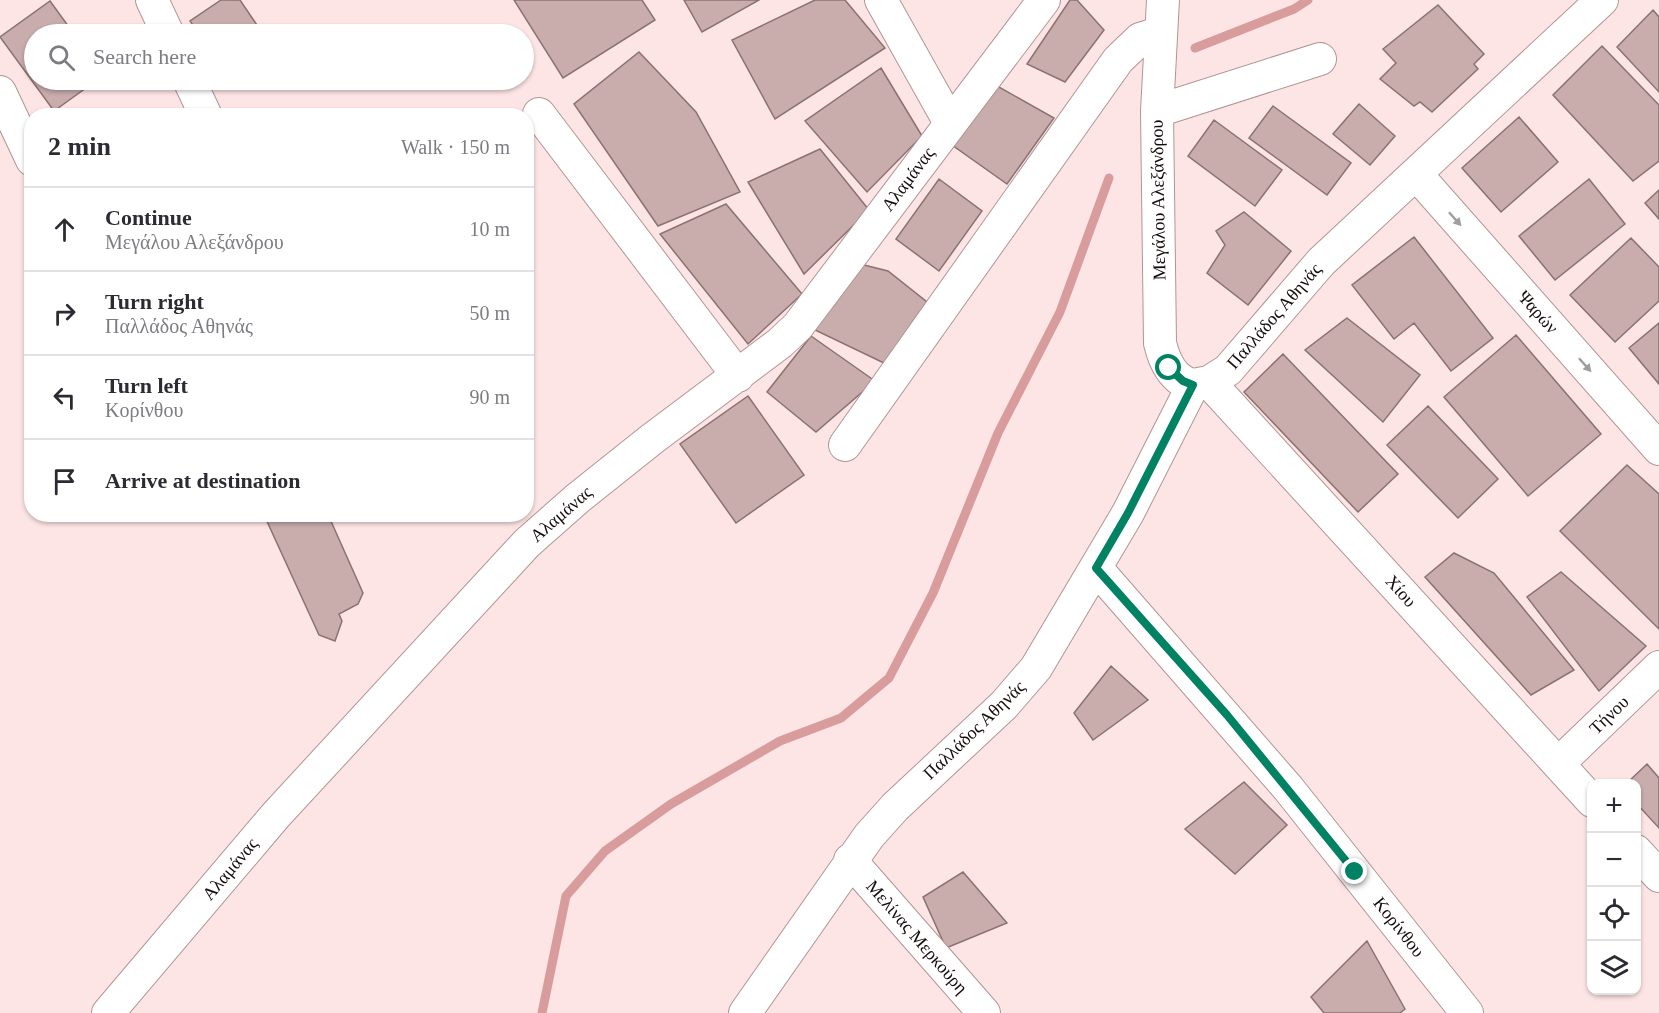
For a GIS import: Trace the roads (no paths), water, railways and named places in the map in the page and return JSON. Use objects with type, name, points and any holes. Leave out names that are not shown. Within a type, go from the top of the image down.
[{"type":"street","points":[[152,0],[163,24]]},
{"type":"street","points":[[881,0],[950,123]]},
{"type":"street","name":"Αλαμάνας","points":[[108,1013],[276,815],[527,543],[634,453],[738,376],[798,326],[1044,0]]},
{"type":"street","name":"Μεγάλου Αλεξάνδρου","points":[[1162,0],[1157,111],[1160,343],[1169,368],[1183,381],[1201,384]]},
{"type":"street","name":"Παλλάδος Αθηνάς","points":[[745,1013],[850,860],[895,807],[1004,705],[1036,669],[1201,384],[1237,361],[1296,288],[1321,262],[1417,175],[1602,0]]},
{"type":"street","points":[[845,445],[1118,60],[1140,39],[1159,33]]},
{"type":"street","points":[[1157,111],[1320,59]]},
{"type":"street","points":[[194,90],[202,108]]},
{"type":"street","points":[[0,92],[24,143]]},
{"type":"street","points":[[539,114],[738,376]]},
{"type":"street","name":"Ψαρών","points":[[1417,175],[1659,449]]},
{"type":"street","name":"Χίου","points":[[1201,384],[1587,796]]},
{"type":"street","name":"Κορίνθου","points":[[1096,568],[1288,788],[1467,1013]]},
{"type":"street","name":"Τήνου","points":[[1558,764],[1659,667]]},
{"type":"street","points":[[1641,856],[1659,876]]},
{"type":"street","name":"Μελίνας Μερκούρη","points":[[850,860],[984,1013]]},
{"type":"waterway","points":[[1195,48],[1294,9],[1308,0]]},
{"type":"waterway","points":[[542,1013],[566,896],[605,851],[671,804],[780,741],[841,718],[889,678],[933,593],[998,433],[1060,312],[1109,178]]}]
